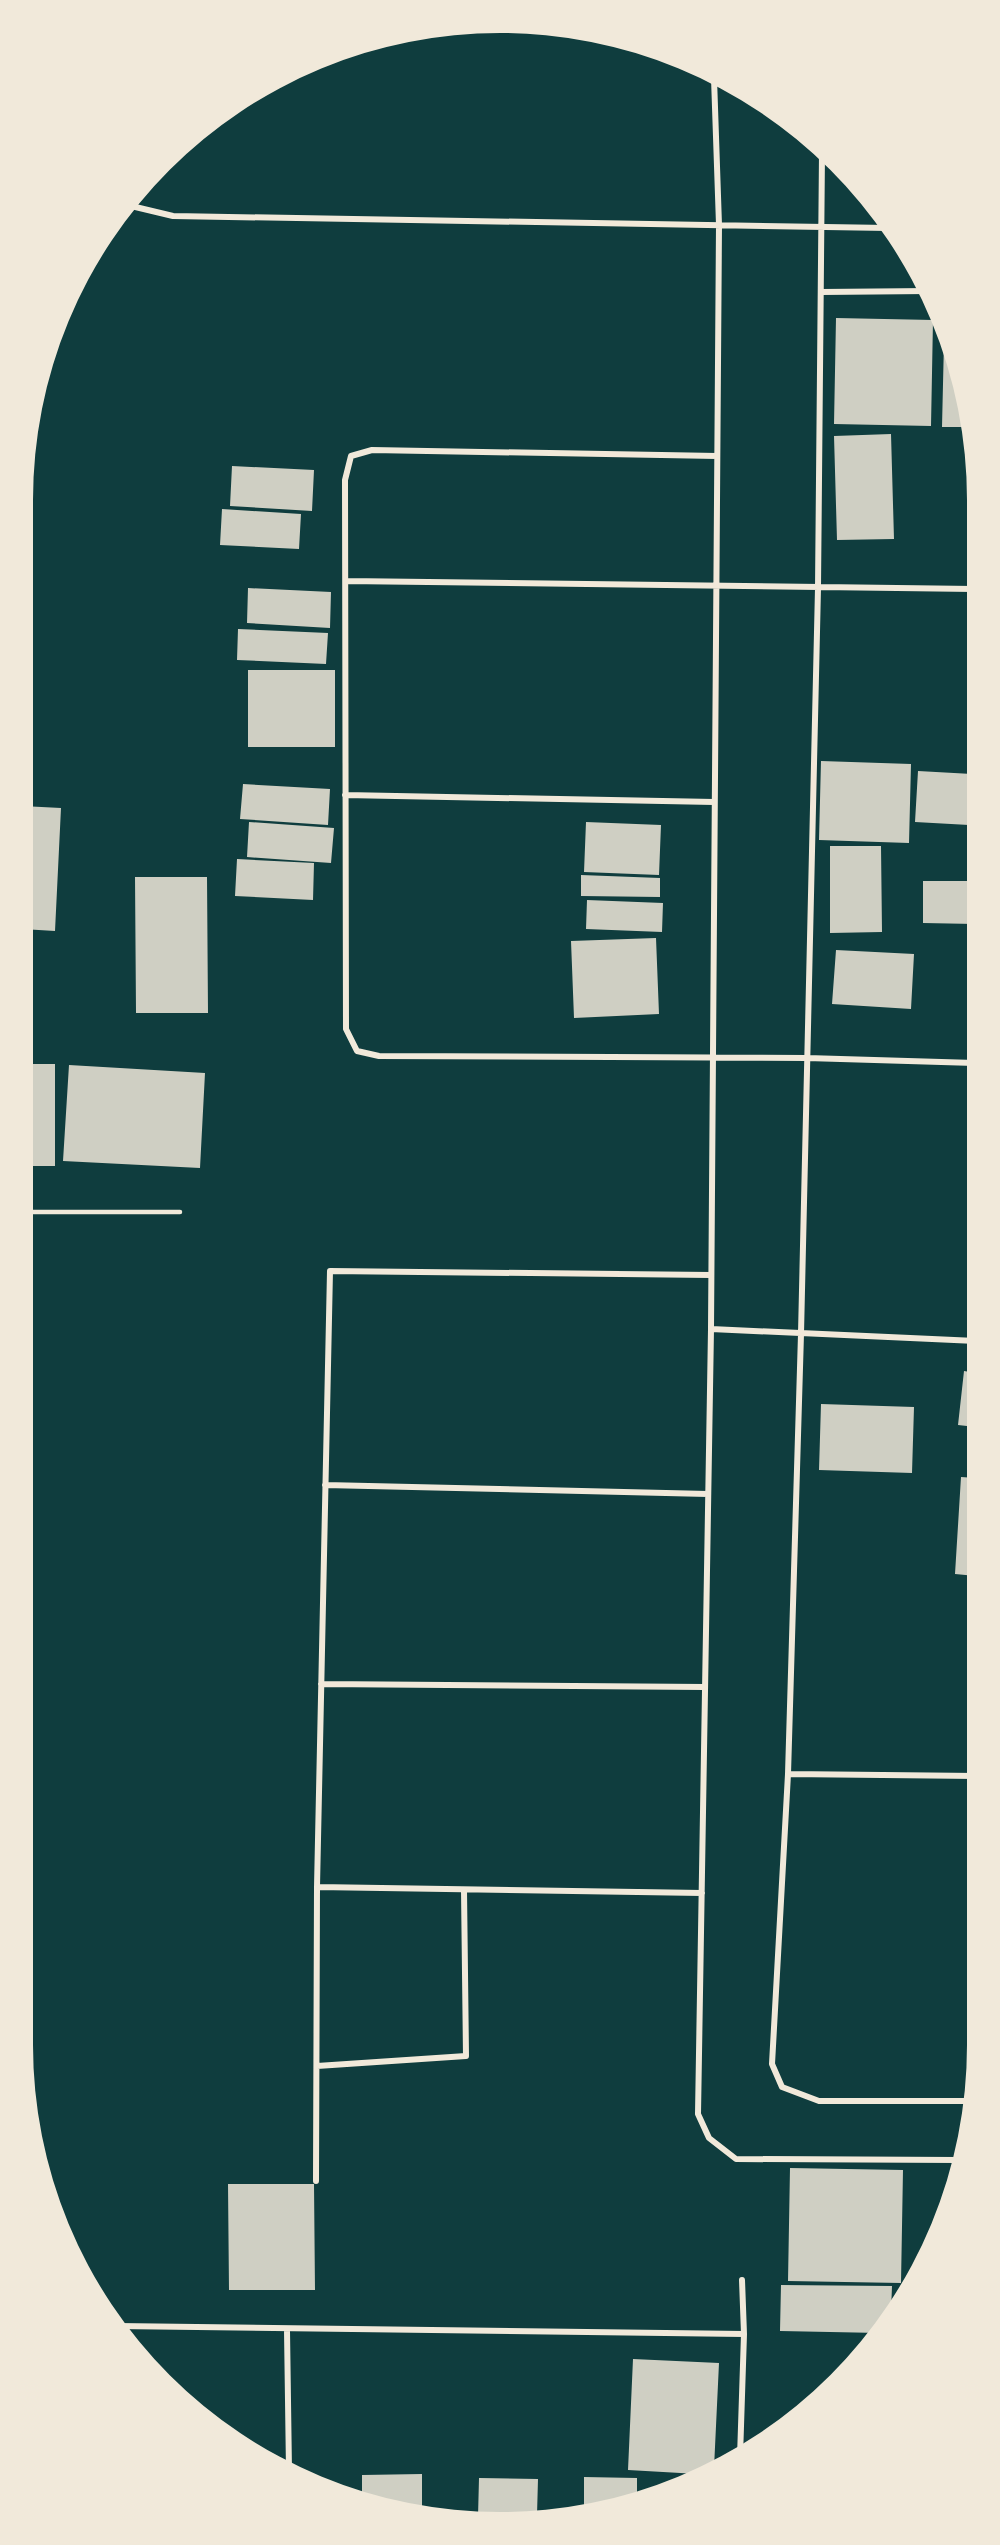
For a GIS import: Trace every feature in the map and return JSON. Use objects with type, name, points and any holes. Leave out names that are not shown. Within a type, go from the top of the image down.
[{"type":"street","points":[[714,85],[719,225],[711,1329],[698,2114],[709,2138],[736,2159],[952,2160]]},
{"type":"street","points":[[822,162],[818,588],[801,1334],[788,1774],[772,2064],[782,2087],[819,2101],[964,2101]]},
{"type":"street","points":[[137,207],[173,216],[879,228]]},
{"type":"street","points":[[821,292],[918,291]]},
{"type":"street","points":[[717,456],[372,450],[351,456],[345,480],[346,1029],[357,1051],[379,1056],[807,1058],[967,1063]]},
{"type":"street","points":[[346,581],[967,589]]},
{"type":"street","points":[[345,795],[714,802]]},
{"type":"street","points":[[316,2181],[317,1887],[330,1271],[711,1275]]},
{"type":"street","points":[[711,1329],[967,1341]]},
{"type":"street","points":[[325,1485],[708,1494]]},
{"type":"street","points":[[321,1684],[705,1687]]},
{"type":"street","points":[[788,1774],[967,1776]]},
{"type":"street","points":[[317,1887],[702,1893]]},
{"type":"street","points":[[317,2066],[466,2056],[464,1890]]},
{"type":"street","points":[[740,2444],[744,2334],[742,2280]]},
{"type":"street","points":[[128,2326],[744,2334]]},
{"type":"street","points":[[287,2330],[289,2462]]},
{"type":"lane","points":[[33,1212],[180,1212]]},
{"type":"building","points":[[836,318],[931,320],[933,326],[931,426],[834,424]]},
{"type":"building","points":[[944,355],[961,427],[942,427]]},
{"type":"building","points":[[891,434],[894,539],[837,540],[834,436]]},
{"type":"building","points":[[232,466],[314,470],[312,511],[230,506]]},
{"type":"building","points":[[222,509],[301,514],[299,549],[220,545]]},
{"type":"building","points":[[248,588],[331,592],[330,628],[247,623]]},
{"type":"building","points":[[238,629],[328,633],[326,664],[237,660]]},
{"type":"building","points":[[248,670],[335,670],[335,747],[248,747]]},
{"type":"building","points":[[821,761],[911,764],[909,843],[819,840]]},
{"type":"building","points":[[918,771],[967,774],[967,825],[915,822]]},
{"type":"building","points":[[243,784],[330,789],[328,825],[240,819]]},
{"type":"building","points":[[33,807],[61,808],[55,931],[33,930]]},
{"type":"building","points":[[249,822],[334,828],[331,863],[247,857]]},
{"type":"building","points":[[586,822],[661,825],[659,875],[584,872]]},
{"type":"building","points":[[830,846],[881,846],[882,932],[830,933]]},
{"type":"building","points":[[237,859],[314,863],[313,900],[235,896]]},
{"type":"building","points":[[581,875],[660,878],[660,897],[581,896]]},
{"type":"building","points":[[135,877],[207,877],[208,1013],[136,1013]]},
{"type":"building","points":[[923,881],[967,881],[967,924],[923,923]]},
{"type":"building","points":[[587,900],[663,903],[662,932],[586,929]]},
{"type":"building","points":[[656,938],[659,1014],[574,1018],[571,941]]},
{"type":"building","points":[[836,950],[914,954],[911,1009],[832,1004]]},
{"type":"building","points":[[33,1064],[55,1064],[55,1166],[33,1166]]},
{"type":"building","points":[[69,1065],[205,1073],[200,1168],[63,1161]]},
{"type":"building","points":[[964,1371],[967,1372],[967,1426],[958,1425]]},
{"type":"building","points":[[821,1404],[914,1407],[912,1473],[819,1470]]},
{"type":"building","points":[[961,1477],[967,1477],[967,1575],[955,1574]]},
{"type":"building","points":[[790,2168],[903,2170],[901,2283],[788,2281]]},
{"type":"building","points":[[228,2184],[314,2184],[315,2290],[229,2290]]},
{"type":"building","points":[[781,2285],[892,2286],[892,2299],[867,2333],[780,2331]]},
{"type":"building","points":[[633,2359],[719,2363],[714,2460],[685,2473],[628,2470]]},
{"type":"building","points":[[422,2474],[422,2505],[362,2491],[362,2475]]},
{"type":"building","points":[[584,2477],[637,2478],[637,2491],[584,2504]]},
{"type":"building","points":[[479,2478],[538,2479],[537,2510],[478,2511]]}]
